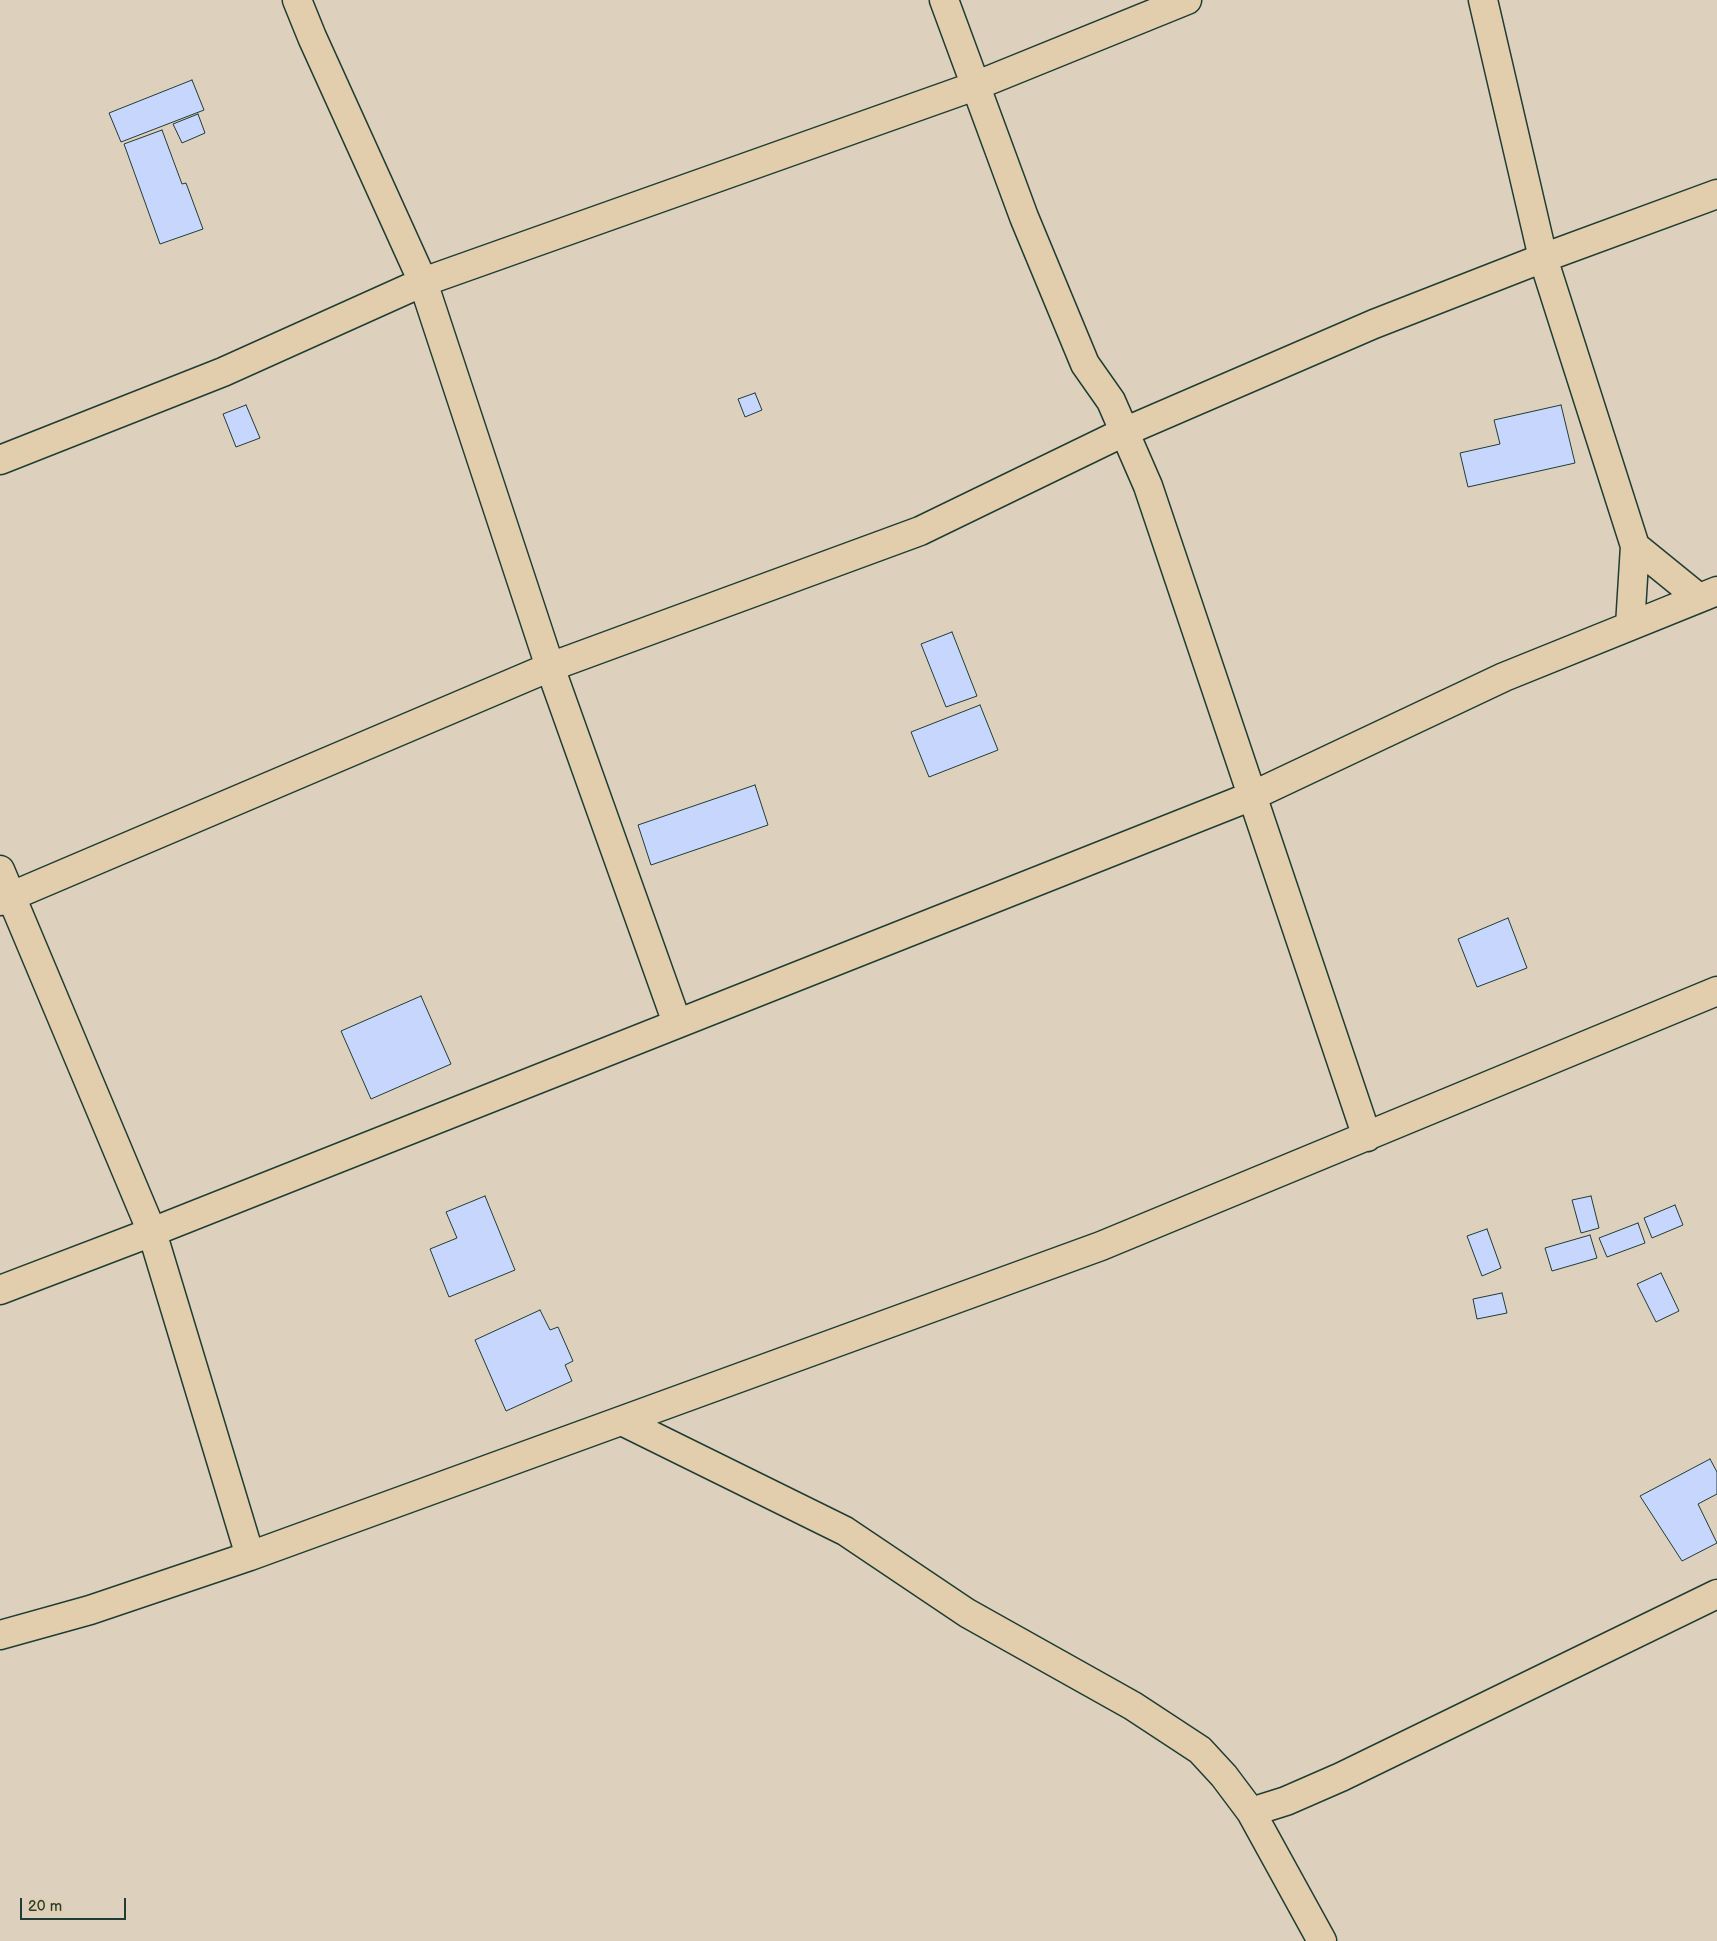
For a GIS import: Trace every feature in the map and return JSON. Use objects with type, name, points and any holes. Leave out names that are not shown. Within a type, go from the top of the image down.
[{"type":"street","points":[[297,0],[423,282],[550,667],[677,1023]]},
{"type":"street","points":[[944,0],[1024,217],[1085,364],[1111,401],[1148,486],[1367,1137]]},
{"type":"street","points":[[0,460],[223,372],[423,282],[975,86],[1187,0]]},
{"type":"street","points":[[1483,0],[1543,258],[1635,546],[1630,626]]},
{"type":"street","points":[[5,900],[550,667],[920,532],[1124,432],[1374,324],[1543,258],[1717,194]]},
{"type":"street","points":[[1635,546],[1708,595]]},
{"type":"street","points":[[0,1290],[152,1232],[1252,796],[1504,677],[1708,595]]},
{"type":"street","points":[[0,870],[5,900],[152,1232],[250,1556]]},
{"type":"street","points":[[0,1635],[90,1610],[250,1556],[1101,1246],[1717,991]]},
{"type":"street","points":[[622,1421],[845,1531],[967,1612],[1133,1706],[1200,1750],[1224,1776],[1251,1812],[1322,1941]]},
{"type":"street","points":[[1251,1812],[1286,1801],[1341,1777],[1717,1594]]},
{"type":"building","points":[[192,80],[204,110],[121,142],[109,113]]},
{"type":"building","points":[[198,114],[205,133],[182,143],[173,124]]},
{"type":"building","points":[[162,130],[182,184],[186,183],[203,229],[160,244],[124,144]]},
{"type":"building","points":[[755,393],[762,410],[745,417],[738,399]]},
{"type":"building","points":[[246,405],[260,438],[236,447],[223,414]]},
{"type":"building","points":[[1561,405],[1575,463],[1468,487],[1460,453],[1500,444],[1494,420]]},
{"type":"building","points":[[952,632],[977,696],[946,707],[921,644]]},
{"type":"building","points":[[980,705],[998,750],[929,777],[911,732]]},
{"type":"building","points":[[755,785],[768,825],[651,865],[638,825]]},
{"type":"building","points":[[1508,918],[1527,968],[1477,987],[1458,939]]},
{"type":"building","points":[[421,996],[451,1064],[371,1099],[341,1031]]},
{"type":"building","points":[[485,1196],[515,1270],[449,1297],[430,1249],[457,1238],[446,1212]]},
{"type":"building","points":[[1591,1196],[1599,1228],[1581,1233],[1572,1200]]},
{"type":"building","points":[[1675,1205],[1683,1225],[1652,1238],[1644,1218]]},
{"type":"building","points":[[1638,1223],[1645,1243],[1607,1257],[1599,1238]]},
{"type":"building","points":[[1487,1229],[1501,1268],[1482,1276],[1467,1236]]},
{"type":"building","points":[[1590,1235],[1597,1258],[1552,1271],[1545,1248]]},
{"type":"building","points":[[1661,1273],[1679,1311],[1656,1322],[1637,1284]]},
{"type":"building","points":[[1502,1293],[1507,1313],[1477,1319],[1473,1299]]},
{"type":"building","points":[[540,1310],[550,1330],[558,1327],[573,1361],[565,1365],[572,1381],[506,1411],[475,1340]]},
{"type":"building","points":[[1710,1459],[1717,1472],[1717,1494],[1698,1504],[1717,1543],[1682,1561],[1640,1496]]}]
